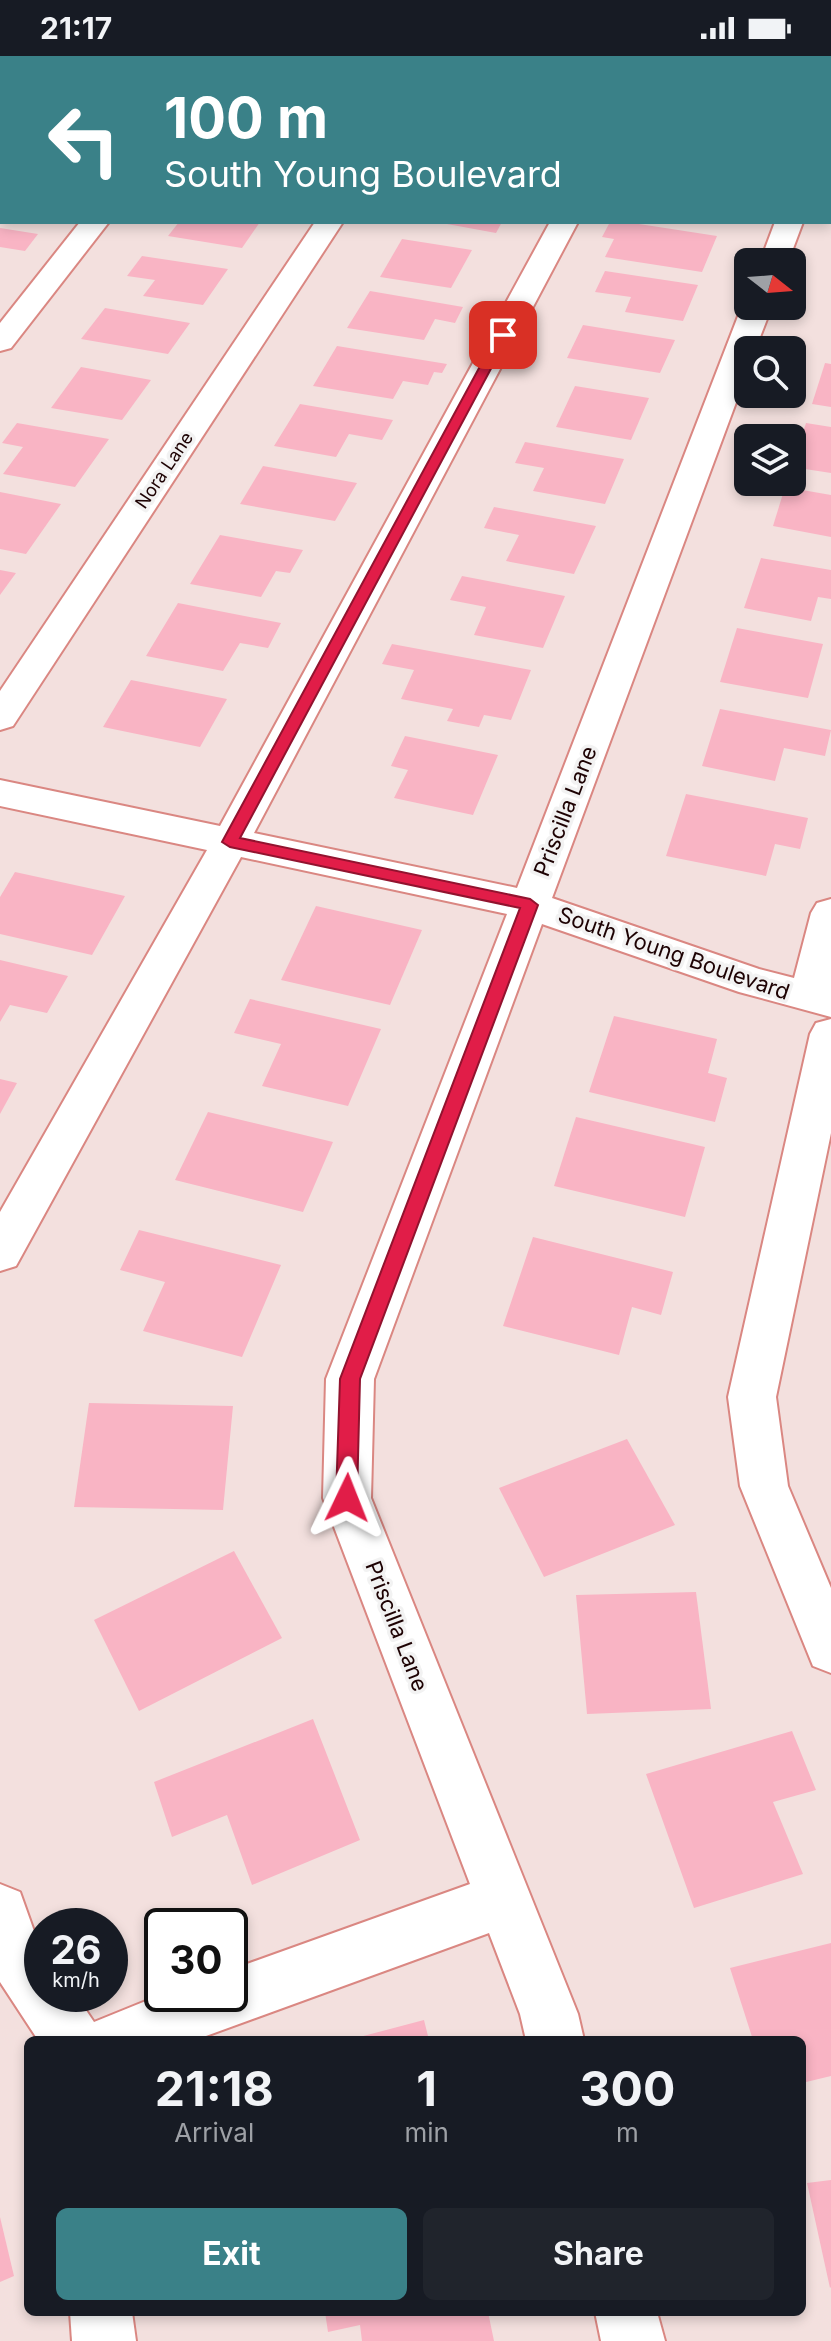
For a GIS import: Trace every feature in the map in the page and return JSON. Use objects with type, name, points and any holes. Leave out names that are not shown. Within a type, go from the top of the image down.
[{"type":"street","points":[[0,342],[93,224]]},
{"type":"street","name":"Nora Lane","points":[[0,718],[328,224]]},
{"type":"street","points":[[0,1253],[230,842],[563,224]]},
{"type":"street","points":[[779,248],[788,224]]},
{"type":"street","name":"Priscilla Lane","points":[[554,2036],[549,2014],[347,1498],[350,1379],[752,320]]},
{"type":"street","name":"South Young Boulevard","points":[[0,793],[530,905],[753,982],[824,1011]]},
{"type":"street","points":[[831,913],[824,1011],[752,1397],[764,1486],[831,1649]]},
{"type":"street","points":[[126,2036],[504,1900]]},
{"type":"street","points":[[0,1912],[11,1948],[69,2036]]},
{"type":"street","points":[[101,2316],[104,2341]]},
{"type":"street","points":[[627,2316],[633,2341]]},
{"type":"building","points":[[177,224],[259,224],[242,248],[168,236]]},
{"type":"building","points":[[447,224],[501,224],[496,233]]},
{"type":"building","points":[[609,224],[639,224],[717,236],[702,272],[605,257],[614,239],[602,237]]},
{"type":"building","points":[[0,228],[38,234],[25,251],[0,247]]},
{"type":"building","points":[[402,239],[472,250],[451,288],[380,277]]},
{"type":"building","points":[[142,256],[228,269],[203,305],[143,296],[155,280],[127,276]]},
{"type":"building","points":[[605,271],[698,285],[683,321],[625,312],[631,297],[595,292]]},
{"type":"building","points":[[370,291],[463,307],[455,323],[435,319],[424,340],[347,328]]},
{"type":"building","points":[[105,308],[190,323],[168,354],[81,339]]},
{"type":"building","points":[[583,325],[675,340],[660,373],[567,358]]},
{"type":"building","points":[[337,346],[447,364],[442,373],[434,372],[428,385],[403,381],[393,399],[313,386]]},
{"type":"building","points":[[825,363],[831,364],[831,407],[812,404]]},
{"type":"building","points":[[81,367],[151,380],[122,420],[51,408]]},
{"type":"building","points":[[575,386],[649,398],[631,440],[556,427]]},
{"type":"building","points":[[300,404],[393,420],[382,440],[349,434],[336,457],[274,446]]},
{"type":"building","points":[[17,423],[109,439],[75,487],[3,474],[23,447],[2,443]]},
{"type":"building","points":[[806,424],[831,427],[831,473],[806,469]]},
{"type":"building","points":[[525,442],[624,459],[605,504],[533,491],[544,468],[515,463]]},
{"type":"building","points":[[263,466],[357,483],[335,521],[240,504]]},
{"type":"building","points":[[806,491],[831,495],[831,537],[773,526],[782,496],[806,496]]},
{"type":"building","points":[[0,492],[61,504],[26,554],[0,549]]},
{"type":"building","points":[[494,507],[596,526],[574,574],[506,561],[519,535],[484,528]]},
{"type":"building","points":[[220,535],[303,550],[290,573],[276,571],[261,597],[190,584]]},
{"type":"building","points":[[761,558],[831,570],[831,599],[818,597],[811,621],[744,608]]},
{"type":"building","points":[[0,570],[16,573],[0,595]]},
{"type":"building","points":[[462,576],[565,596],[543,648],[474,635],[486,607],[450,600]]},
{"type":"building","points":[[178,603],[281,623],[268,648],[240,643],[223,671],[146,656]]},
{"type":"building","points":[[737,628],[823,644],[808,698],[720,682]]},
{"type":"building","points":[[392,644],[531,670],[511,720],[484,715],[479,727],[447,721],[453,709],[401,699],[414,670],[382,664]]},
{"type":"building","points":[[131,680],[227,699],[200,747],[103,727]]},
{"type":"building","points":[[720,709],[831,730],[825,756],[784,748],[775,781],[702,766]]},
{"type":"building","points":[[405,736],[498,755],[473,815],[394,798],[408,770],[391,766]]},
{"type":"building","points":[[686,794],[808,818],[800,849],[775,844],[766,876],[666,856]]},
{"type":"building","points":[[15,872],[125,896],[92,955],[0,934],[0,897]]},
{"type":"building","points":[[316,906],[422,930],[390,1005],[281,980]]},
{"type":"building","points":[[0,960],[68,976],[47,1013],[10,1005],[0,1022]]},
{"type":"building","points":[[250,999],[381,1029],[348,1106],[262,1086],[281,1044],[234,1033]]},
{"type":"building","points":[[614,1016],[717,1039],[708,1073],[727,1078],[715,1122],[589,1092]]},
{"type":"building","points":[[0,1079],[17,1083],[0,1114]]},
{"type":"building","points":[[208,1112],[333,1142],[303,1212],[175,1180]]},
{"type":"building","points":[[576,1117],[705,1147],[685,1217],[554,1186]]},
{"type":"building","points":[[139,1230],[281,1265],[242,1357],[143,1331],[165,1282],[120,1270]]},
{"type":"building","points":[[533,1237],[673,1272],[661,1315],[632,1307],[619,1355],[503,1326]]},
{"type":"building","points":[[89,1403],[233,1406],[223,1510],[74,1507]]},
{"type":"building","points":[[627,1439],[675,1525],[544,1577],[499,1488]]},
{"type":"building","points":[[234,1551],[282,1638],[139,1711],[94,1620]]},
{"type":"building","points":[[696,1592],[711,1709],[587,1714],[576,1595]]},
{"type":"building","points":[[313,1719],[360,1840],[252,1885],[227,1815],[172,1837],[154,1782]]},
{"type":"building","points":[[792,1731],[816,1790],[773,1802],[803,1874],[694,1908],[646,1774]]},
{"type":"building","points":[[831,1943],[831,2076],[806,2082],[806,2036],[752,2036],[730,1968]]},
{"type":"building","points":[[424,2020],[428,2036],[363,2036]]},
{"type":"building","points":[[831,2180],[831,2287],[830,2288],[807,2183]]},
{"type":"building","points":[[0,2217],[14,2276],[0,2282]]},
{"type":"building","points":[[326,2316],[489,2316],[494,2341],[362,2341],[360,2325],[328,2332]]},
{"type":"route","points":[[347,1498],[350,1379],[530,905],[230,842],[503,335]]}]
